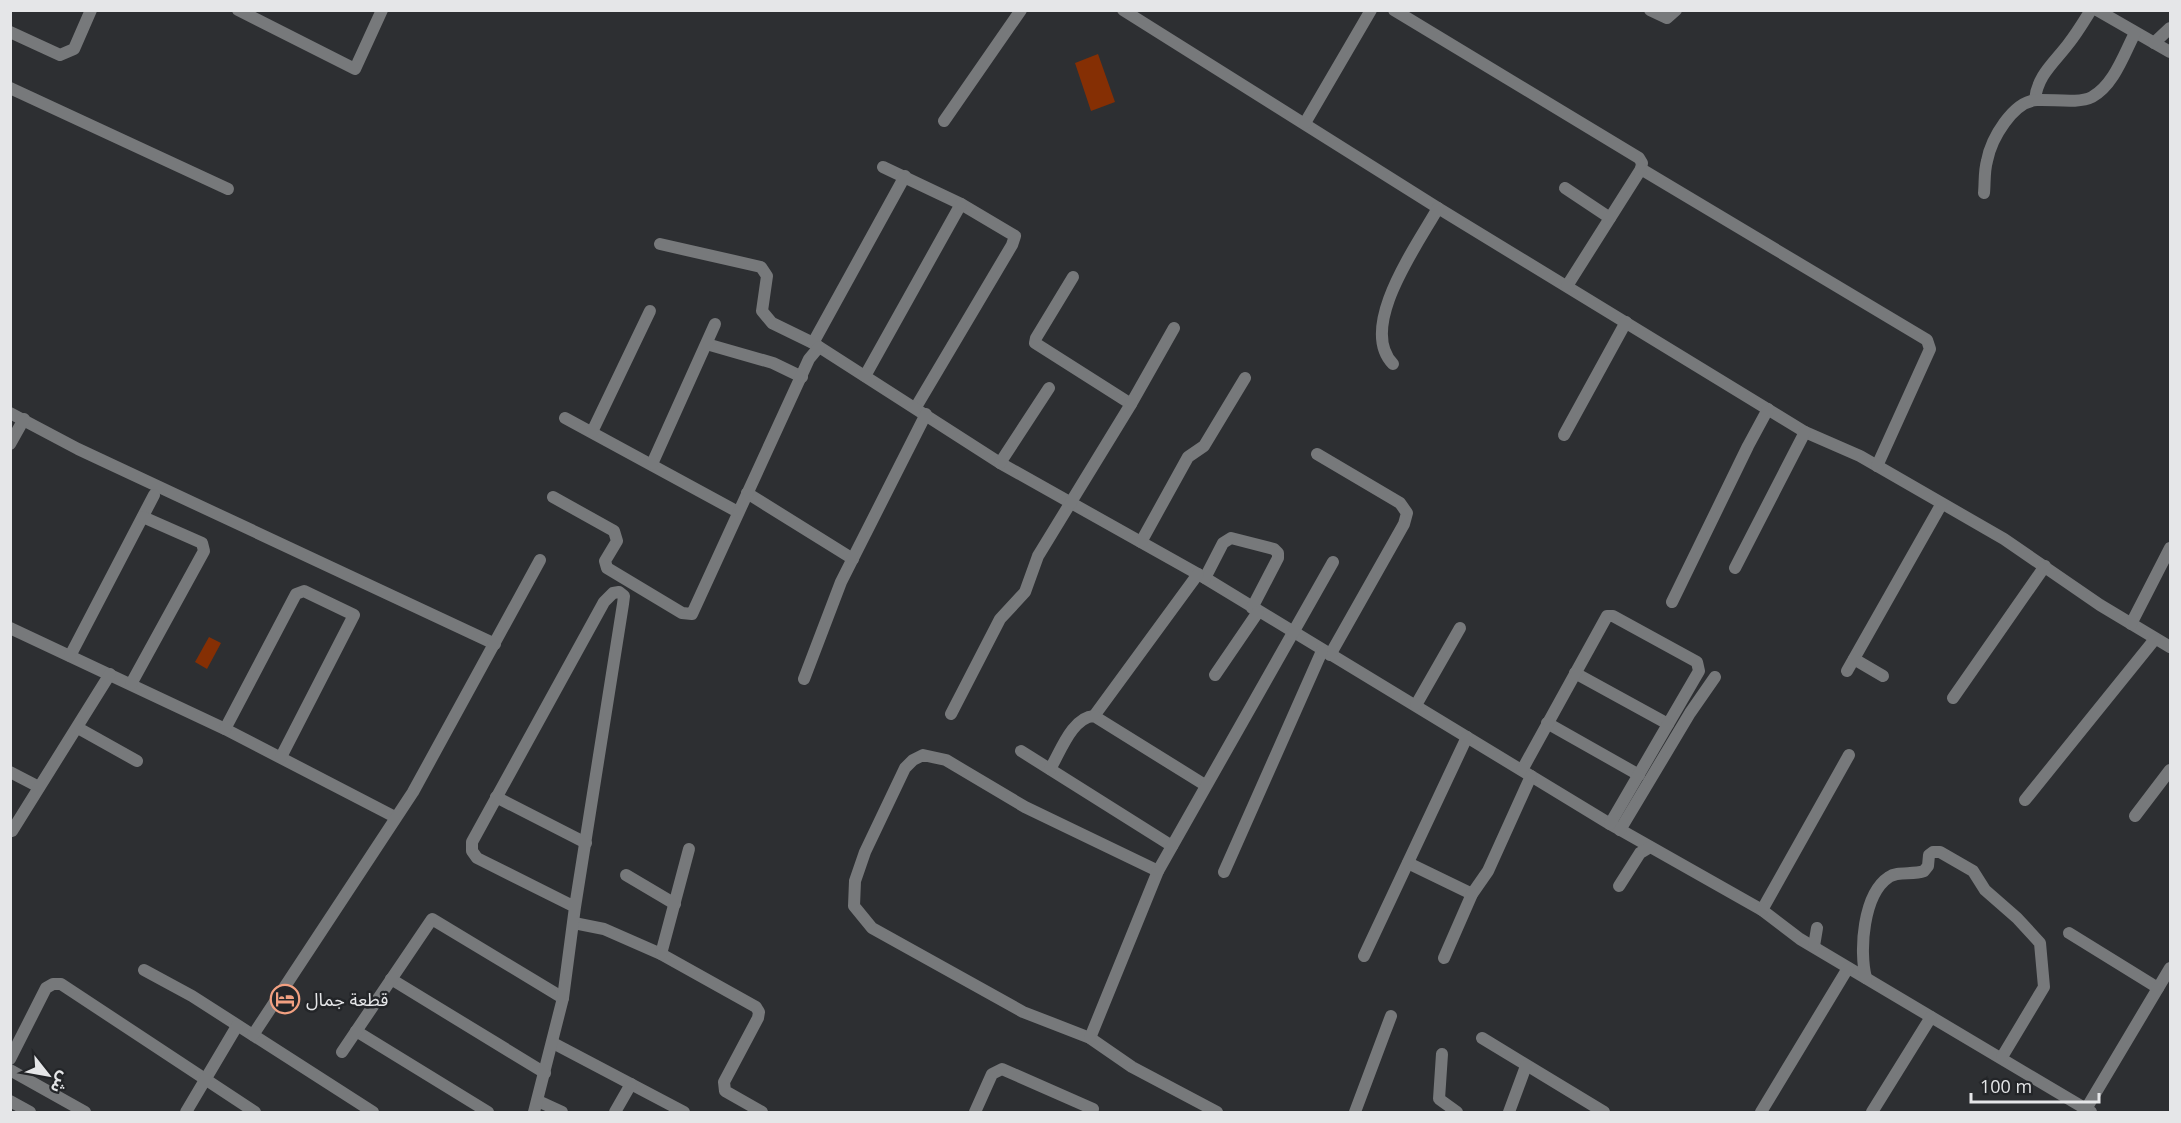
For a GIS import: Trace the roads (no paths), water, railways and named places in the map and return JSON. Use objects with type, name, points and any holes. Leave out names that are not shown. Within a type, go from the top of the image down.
[{"type":"street","points":[[10,32],[60,55],[74,49],[91,10]]},
{"type":"street","points":[[238,10],[355,69],[382,10]]},
{"type":"street","points":[[944,121],[1021,10]]},
{"type":"street","points":[[1123,10],[1438,208],[1768,410],[1805,432],[1860,456],[2045,566],[2131,624],[2165,641],[2025,800]]},
{"type":"street","points":[[1305,123],[1371,10]]},
{"type":"street","points":[[1394,10],[1639,158],[1642,163],[1641,169],[1567,286]]},
{"type":"street","points":[[1650,10],[1667,18],[1676,10]]},
{"type":"street","points":[[2035,100],[2036,89],[2048,66],[2068,45],[2091,10]]},
{"type":"street","points":[[2097,10],[2170,52]]},
{"type":"street","points":[[2154,43],[2170,28]]},
{"type":"street","points":[[1984,193],[1987,160],[1998,133],[2025,103],[2035,100],[2071,101],[2093,96],[2110,81],[2135,33]]},
{"type":"street","points":[[10,88],[228,189]]},
{"type":"street","points":[[804,679],[832,604],[921,411],[1014,240],[1012,233],[961,204],[883,167]]},
{"type":"street","points":[[1641,169],[1927,340],[1930,349],[1876,466]]},
{"type":"street","points":[[553,497],[614,531],[617,541],[605,561],[607,568],[688,615],[696,608],[816,344],[905,176]]},
{"type":"street","points":[[1565,188],[1610,218]]},
{"type":"street","points":[[865,376],[961,204]]},
{"type":"street","points":[[1393,364],[1383,350],[1381,323],[1417,240],[1438,208]]},
{"type":"street","points":[[660,244],[761,267],[767,276],[762,306],[765,315],[772,322],[816,344],[1000,463],[1201,576],[1650,848],[1762,910],[1848,968],[2002,1057],[2088,1111],[2170,968]]},
{"type":"street","points":[[1073,277],[1035,343],[1131,404]]},
{"type":"street","points":[[592,432],[650,312]]},
{"type":"street","points":[[1564,435],[1626,322]]},
{"type":"street","points":[[652,464],[715,324]]},
{"type":"street","points":[[951,714],[1000,619],[1025,592],[1038,556],[1131,404],[1174,328]]},
{"type":"street","points":[[710,345],[773,363],[802,376]]},
{"type":"street","points":[[1141,542],[1188,457],[1204,446],[1245,378]]},
{"type":"street","points":[[1000,463],[1049,388]]},
{"type":"street","points":[[1672,602],[1768,410]]},
{"type":"street","points":[[10,413],[78,449],[495,644]]},
{"type":"street","points":[[565,418],[738,512]]},
{"type":"street","points":[[10,444],[24,419]]},
{"type":"street","points":[[1736,568],[1805,432]]},
{"type":"street","points":[[1224,872],[1326,653],[1404,524],[1407,513],[1400,503],[1317,454]]},
{"type":"street","points":[[747,493],[853,559]]},
{"type":"street","points":[[70,656],[154,495]]},
{"type":"street","points":[[1847,671],[1941,505]]},
{"type":"street","points":[[131,684],[204,551],[202,543],[143,517]]},
{"type":"street","points":[[1094,716],[1201,576],[1223,543],[1231,538],[1274,549],[1278,553],[1278,558],[1255,610],[1215,675]]},
{"type":"street","points":[[2131,624],[2170,548]]},
{"type":"street","points":[[253,1035],[413,792],[540,560]]},
{"type":"street","points":[[1090,1038],[1158,871],[1333,562]]},
{"type":"street","points":[[1953,698],[2045,566]]},
{"type":"street","points":[[225,729],[296,594],[304,591],[354,615],[281,757]]},
{"type":"street","points":[[561,1113],[536,1107],[564,998],[575,908],[623,604],[624,596],[619,592],[613,593],[604,602],[472,842],[472,851],[477,858],[575,908]]},
{"type":"street","points":[[1444,958],[1472,894],[1488,871],[1547,723],[1605,618],[1613,616],[1699,664],[1699,671],[1639,775],[1615,827]]},
{"type":"street","points":[[10,628],[225,729],[395,817]]},
{"type":"street","points":[[1416,705],[1460,628]]},
{"type":"street","points":[[1854,659],[1883,676]]},
{"type":"street","points":[[1575,673],[1668,724]]},
{"type":"street","points":[[12,831],[110,674]]},
{"type":"street","points":[[1615,827],[1715,677]]},
{"type":"street","points":[[1050,769],[1077,723],[1094,716],[1205,785]]},
{"type":"street","points":[[1547,723],[1639,775]]},
{"type":"street","points":[[78,728],[137,760]]},
{"type":"street","points":[[1364,956],[1467,737]]},
{"type":"street","points":[[1021,751],[1172,846]]},
{"type":"street","points":[[1158,871],[1025,807],[946,760],[923,755],[913,760],[905,768],[865,852],[855,880],[853,898],[854,906],[864,922],[1023,1012],[1090,1038],[1132,1067],[1217,1113]]},
{"type":"street","points":[[1762,910],[1849,755]]},
{"type":"street","points":[[2135,816],[2170,770]]},
{"type":"street","points":[[10,772],[39,788]]},
{"type":"street","points":[[496,797],[586,843]]},
{"type":"street","points":[[1619,885],[1640,853],[1650,848]]},
{"type":"street","points":[[661,954],[689,849]]},
{"type":"street","points":[[1866,978],[1862,949],[1866,923],[1877,890],[1890,876],[1924,871],[1928,866],[1929,855],[1933,852],[1940,852],[1973,871],[1985,890],[2017,918],[2040,943],[2044,987],[2002,1057]]},
{"type":"street","points":[[1408,863],[1472,894]]},
{"type":"street","points":[[626,875],[675,904]]},
{"type":"street","points":[[342,1052],[428,921],[435,919],[564,998]]},
{"type":"street","points":[[574,923],[604,929],[661,954],[756,1007],[758,1018],[724,1082],[725,1091],[762,1113]]},
{"type":"street","points":[[1814,946],[1817,928]]},
{"type":"street","points":[[2069,933],[2158,988]]},
{"type":"street","points":[[1761,1113],[1848,968]]},
{"type":"street","points":[[144,970],[253,1035],[373,1113]]},
{"type":"street","points":[[391,979],[545,1073]]},
{"type":"street","points":[[10,1059],[46,988],[53,984],[61,984],[255,1113]]},
{"type":"street","points":[[1355,1113],[1391,1016]]},
{"type":"street","points":[[1872,1113],[1931,1017]]},
{"type":"street","points":[[186,1113],[237,1026]]},
{"type":"street","points":[[356,1031],[488,1113]]},
{"type":"street","points":[[1482,1038],[1604,1113]]},
{"type":"street","points":[[553,1043],[684,1113]]},
{"type":"street","points":[[1442,1054],[1439,1099],[1457,1113]]},
{"type":"street","points":[[1509,1113],[1526,1066]]},
{"type":"street","points":[[975,1113],[992,1074],[1002,1069],[1093,1109]]},
{"type":"street","points":[[10,1070],[85,1113]]},
{"type":"street","points":[[615,1113],[631,1084]]},
{"type":"street","points":[[10,1101],[30,1113]]},
{"type":"street","points":[[1580,1113],[1587,1101]]},
{"type":"place","name":"قطعة جمال","points":[[285,999]]}]
